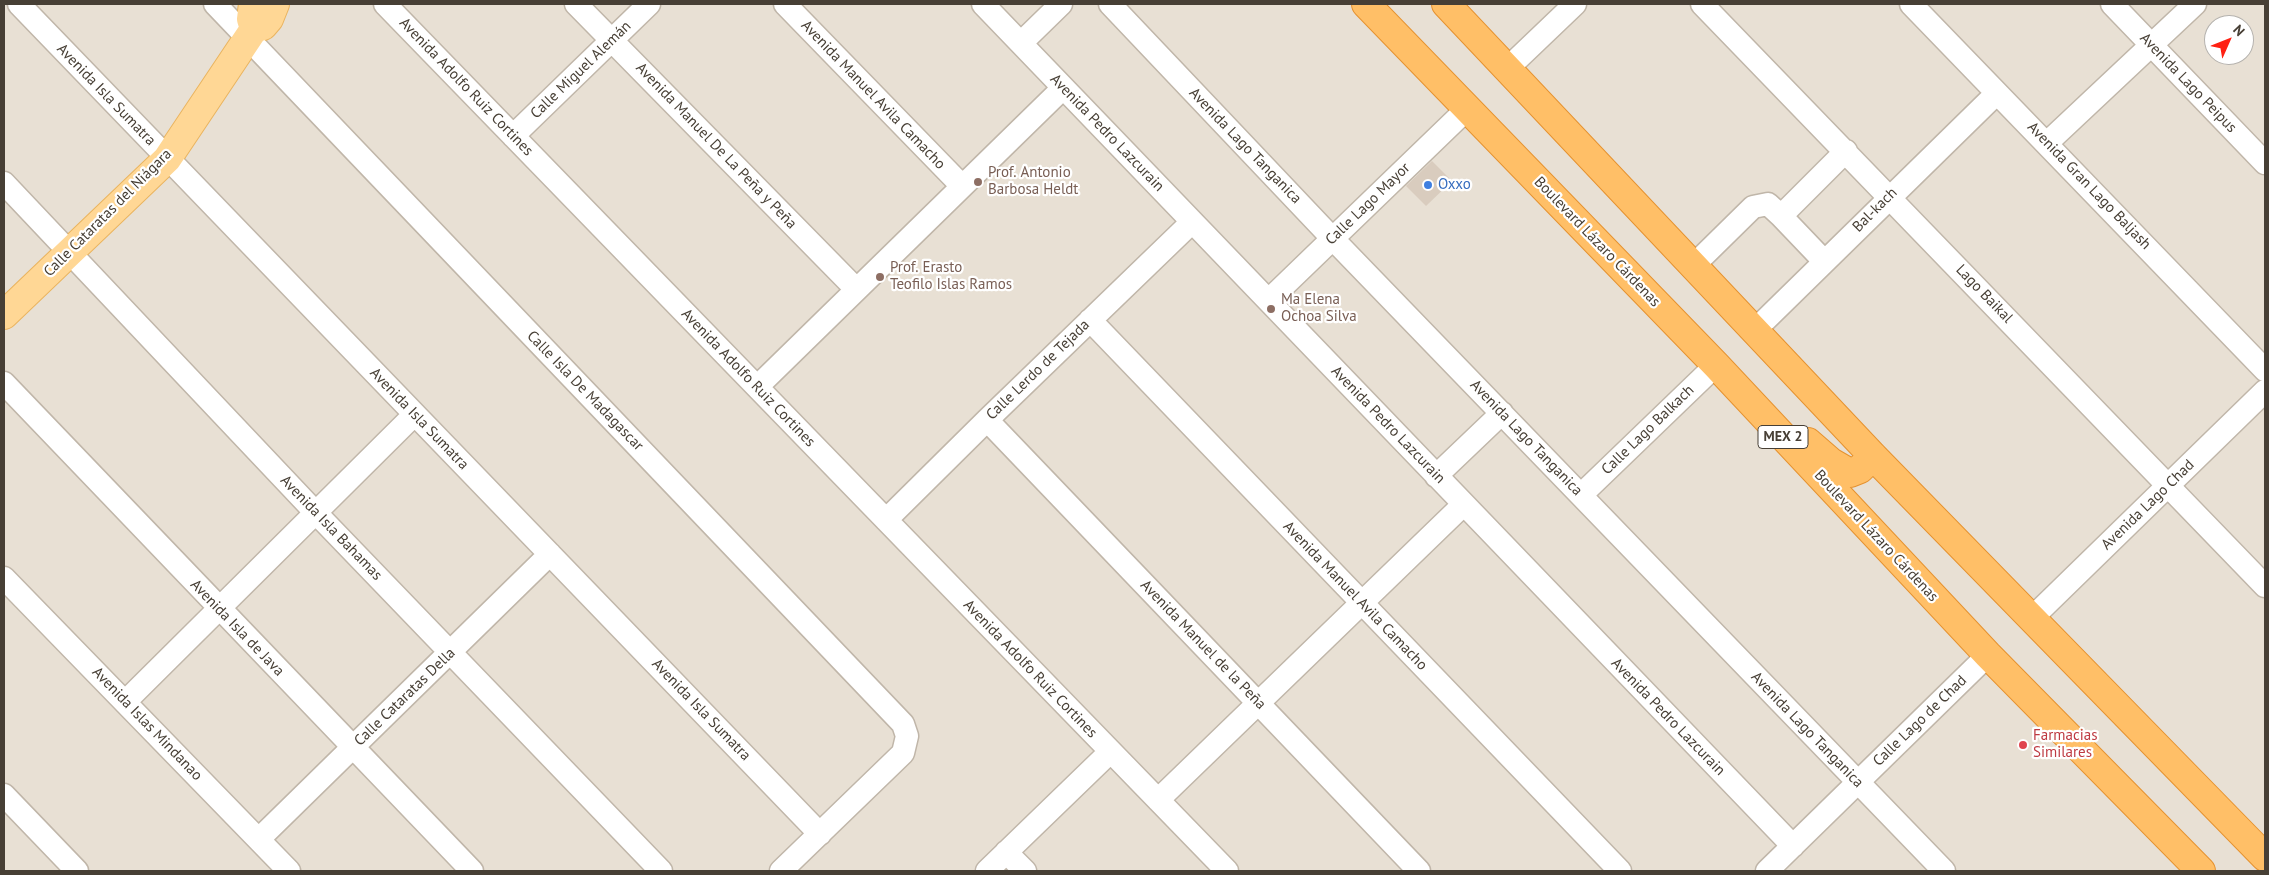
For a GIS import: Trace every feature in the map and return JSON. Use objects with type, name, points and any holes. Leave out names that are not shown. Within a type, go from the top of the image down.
[{"type":"highway","name":"Boulevard Lázaro Cárdenas","points":[[1366,4],[1716,365],[1988,655],[2200,871]]},
{"type":"highway","points":[[1446,4],[1873,456],[2265,858]]},
{"type":"highway","points":[[1742,394],[1765,405],[1831,462],[1846,472],[1855,472],[1873,456]]},
{"type":"main road","name":"Calle Cataratas del Niágara","points":[[4,315],[167,159],[254,31],[263,26],[269,19],[276,4]]},
{"type":"street","name":"Avenida Isla Sumatra","points":[[19,4],[820,834]]},
{"type":"street","name":"Calle Isla De Madagascar","points":[[215,4],[254,31],[903,724],[907,736],[903,753],[820,834]]},
{"type":"street","name":"Avenida Adolfo Ruiz Cortines","points":[[385,4],[1227,871]]},
{"type":"street","name":"Avenida Manuel De La Peña y Peña","points":[[576,4],[856,289]]},
{"type":"street","name":"Calle Miguel Alemán","points":[[513,136],[649,4]]},
{"type":"street","name":"Avenida Manuel Avila Camacho","points":[[784,4],[962,186]]},
{"type":"street","name":"Avenida Pedro Lazcurain","points":[[983,4],[1793,846]]},
{"type":"street","points":[[1020,43],[1061,4]]},
{"type":"street","name":"Avenida Lago Tanganica","points":[[1110,4],[1332,238],[1944,871]]},
{"type":"street","points":[[1508,68],[1574,4]]},
{"type":"street","name":"Lago Baikal","points":[[1702,4],[1890,196],[2265,586]]},
{"type":"street","name":"Avenida Gran Lago Baljash","points":[[1911,4],[2265,370]]},
{"type":"street","name":"Avenida Lago Peipus","points":[[2112,4],[2265,163]]},
{"type":"street","points":[[2047,143],[2195,4]]},
{"type":"street","points":[[757,386],[1063,88]]},
{"type":"street","name":"Bal-kach","points":[[1755,330],[1997,93]]},
{"type":"street","name":"Calle Lago Mayor","points":[[1269,300],[1468,108]]},
{"type":"street","points":[[1781,216],[1846,151]]},
{"type":"street","name":"Avenida Isla Bahamas","points":[[4,183],[316,513],[661,871]]},
{"type":"street","points":[[1694,265],[1753,207],[1768,204],[1824,261]]},
{"type":"street","name":"Calle Lerdo de Tejada","points":[[886,520],[1192,222]]},
{"type":"street","name":"Avenida Manuel Avila Camacho","points":[[1090,320],[1620,871]]},
{"type":"street","name":"Calle Lago Balkach","points":[[1581,495],[1716,365]]},
{"type":"street","name":"Avenida Isla de Java","points":[[4,382],[219,609],[472,871]]},
{"type":"street","name":"Avenida Lago Chad","points":[[2032,618],[2265,391]]},
{"type":"street","points":[[1436,476],[1502,413]]},
{"type":"street","points":[[125,702],[414,415]]},
{"type":"street","name":"Avenida Manuel de la Peña","points":[[987,420],[1419,871]]},
{"type":"street","points":[[1158,800],[1258,702],[1363,604],[1464,504]]},
{"type":"street","name":"Calle Cataratas Della","points":[[259,839],[550,554]]},
{"type":"street","name":"Avenida Islas Mindanao","points":[[4,578],[289,871]]},
{"type":"street","name":"Calle Lago de Chad","points":[[1767,871],[1988,655]]},
{"type":"street","points":[[987,871],[1110,752]]},
{"type":"street","points":[[4,795],[77,871]]},
{"type":"street","points":[[781,871],[820,834]]},
{"type":"street","points":[[1006,852],[1025,871]]},
{"type":"shaded area","points":[[4,4],[2265,4],[2265,871],[4,871]]},
{"type":"building","name":"Oxxo","points":[[1432,161],[1452,181],[1426,206],[1406,186]]},
{"type":"place","name":"Prof. Antonio Barbosa Heldt","points":[[978,182]]},
{"type":"place","name":"Oxxo","points":[[1428,185]]},
{"type":"place","name":"Prof. Erasto Teofilo Islas Ramos","points":[[880,277]]},
{"type":"place","name":"Ma Elena Ochoa Silva","points":[[1271,309]]},
{"type":"place","name":"Farmacias Similares","points":[[2023,745]]}]
